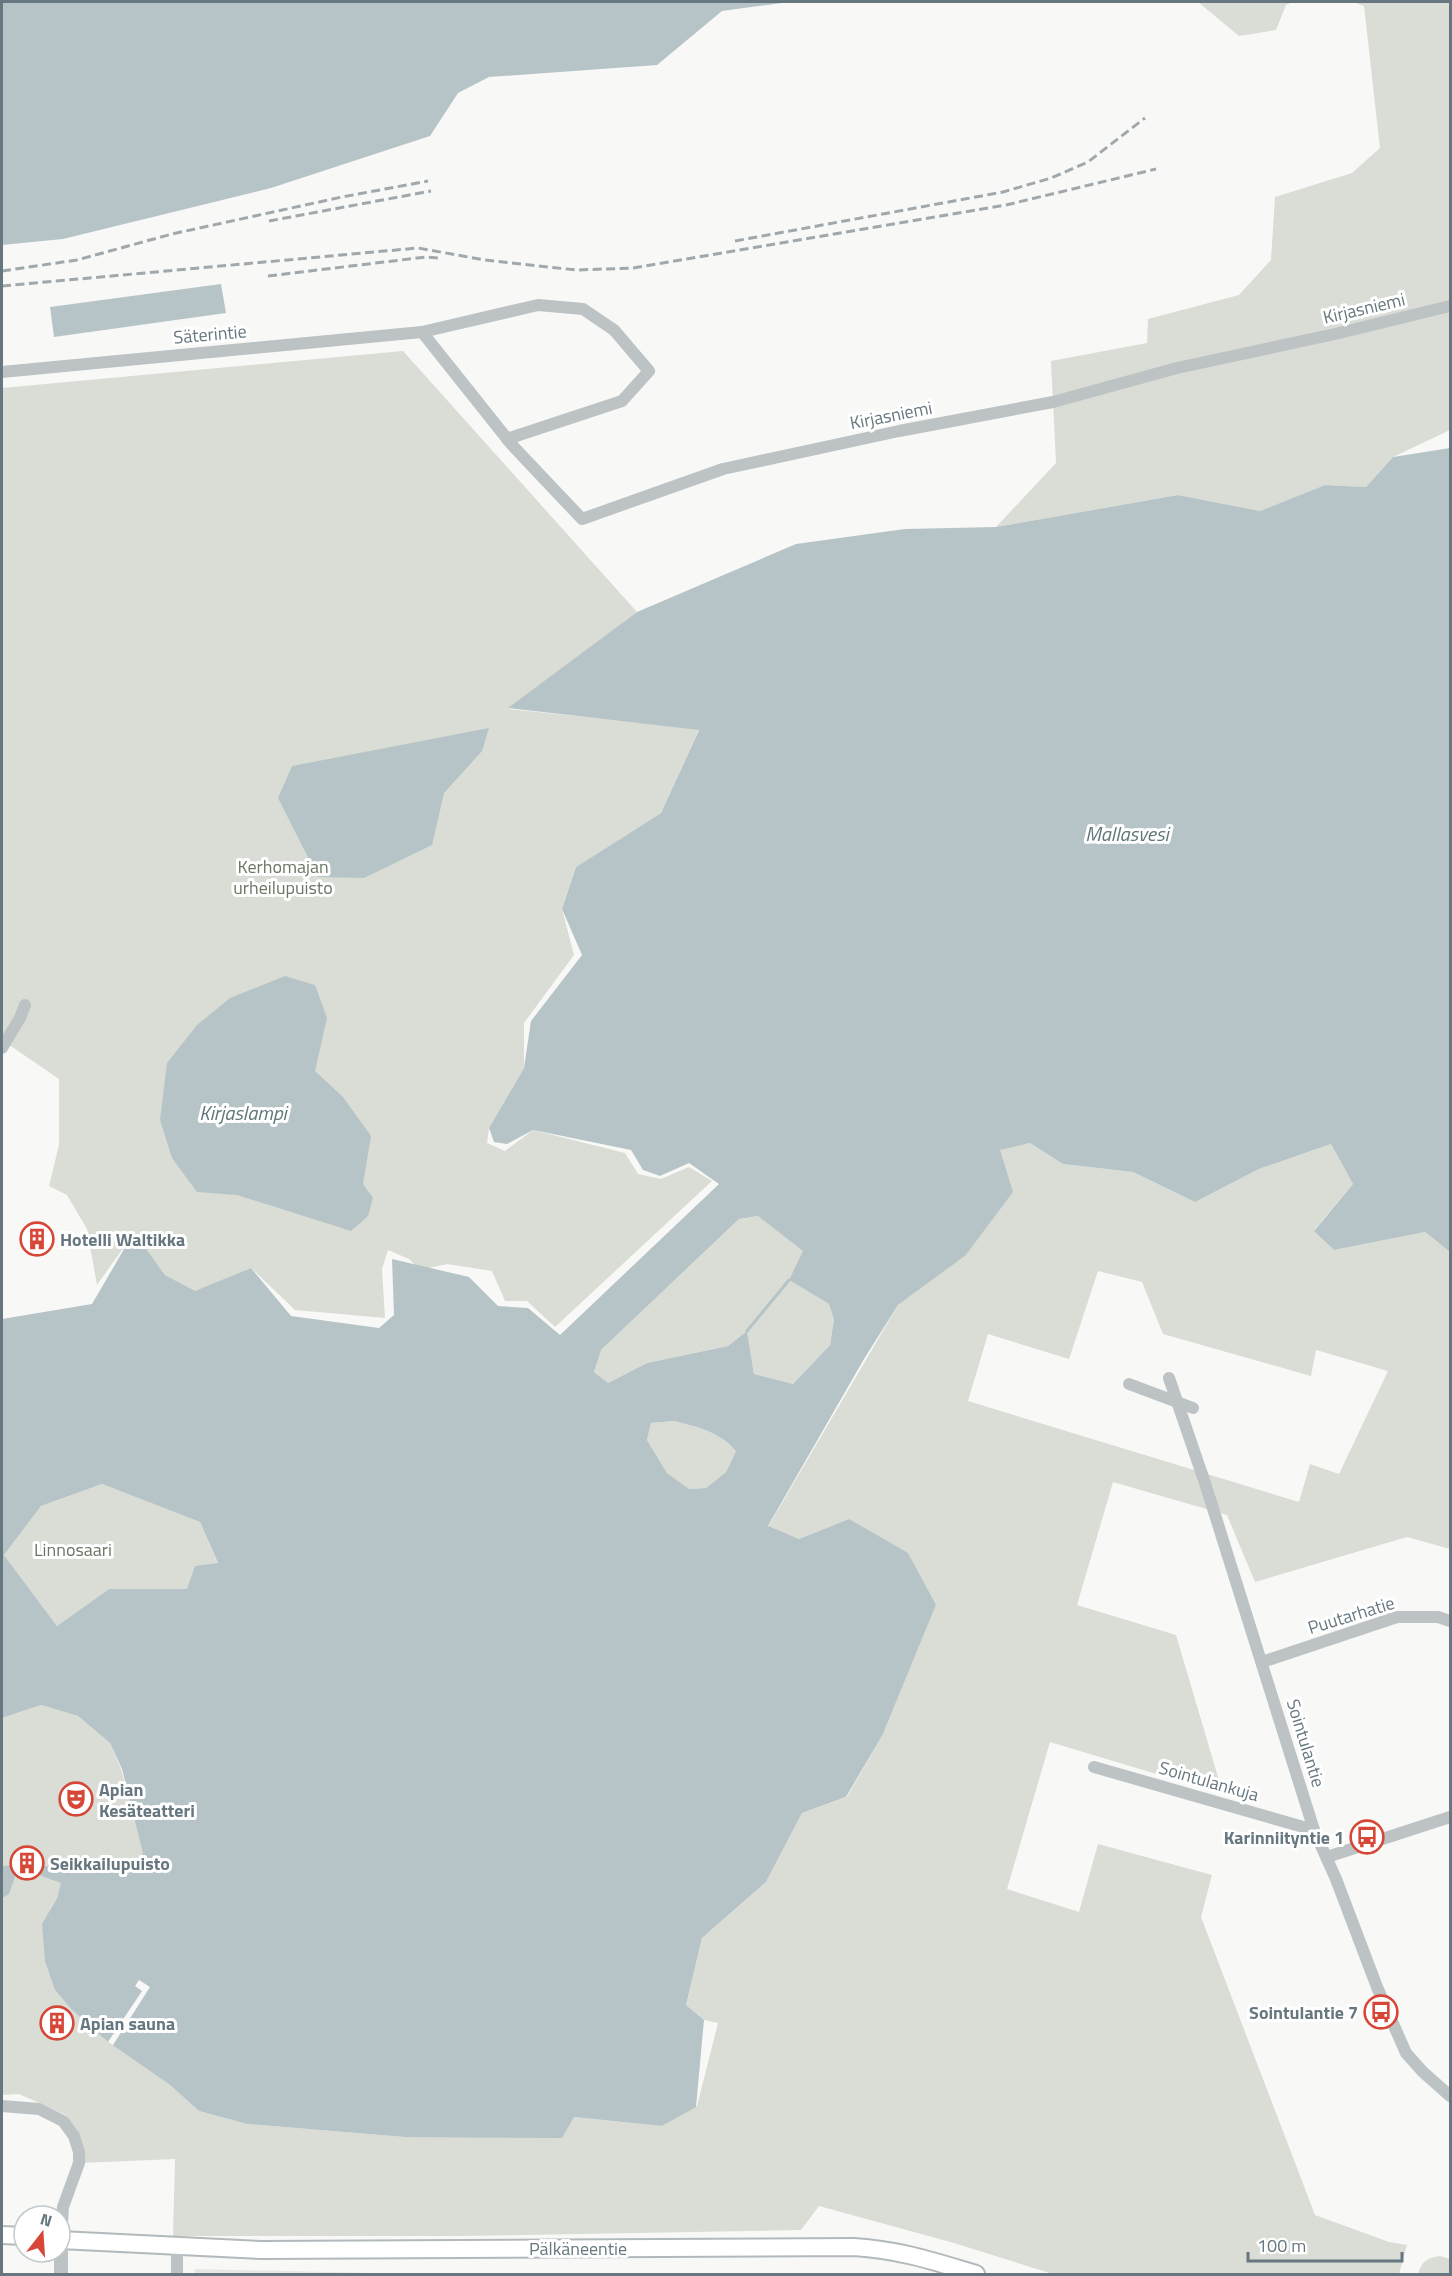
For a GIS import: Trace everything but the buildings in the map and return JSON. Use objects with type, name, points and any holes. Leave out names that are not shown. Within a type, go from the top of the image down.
[{"type":"main road","name":"Pälkäneentie","points":[[72,2241],[261,2250],[854,2247],[912,2254],[976,2274]]},
{"type":"street","name":"Säterintie","points":[[2,372],[422,332],[538,305],[583,309],[614,330],[649,371],[622,401],[507,439]]},
{"type":"street","name":"Kirjasniemi","points":[[422,332],[507,439],[582,519],[723,469],[898,431],[1053,402],[1178,368],[1450,306]]},
{"type":"street","points":[[2,1048],[20,1018],[24,1005]]},
{"type":"street","name":"Sointulantie","points":[[1169,1378],[1263,1662],[1314,1830],[1406,2053],[1450,2096]]},
{"type":"street","points":[[1130,1384],[1193,1408]]},
{"type":"street","name":"Puutarhatie","points":[[1263,1662],[1397,1617],[1438,1617],[1450,1621]]},
{"type":"street","name":"Sointulankuja","points":[[1094,1767],[1314,1830]]},
{"type":"street","points":[[1327,1857],[1450,1817]]},
{"type":"street","points":[[2,2106],[39,2109],[63,2121],[74,2136],[79,2152],[79,2163],[64,2204]]},
{"type":"street","points":[[177,2247],[177,2274]]},
{"type":"shaded area","points":[[195,2269],[415,2274],[194,2274]]},
{"type":"green space","points":[[1198,2],[1293,2],[1286,5],[1276,30],[1239,36]]},
{"type":"green space","points":[[1353,2],[1450,2],[1450,430],[1393,457],[1366,487],[1325,485],[1260,511],[1178,495],[996,527],[1056,463],[1051,361],[1147,343],[1148,319],[1239,295],[1271,260],[1275,197],[1352,173],[1380,148],[1364,6]]},
{"type":"green space","name":"Kerhomajan urheilupuisto","points":[[403,351],[637,612],[509,709],[699,729],[661,813],[576,867],[562,909],[574,955],[524,1023],[524,1068],[489,1128],[487,1143],[505,1151],[533,1130],[625,1153],[638,1174],[661,1179],[689,1167],[712,1181],[555,1327],[527,1301],[505,1301],[492,1271],[447,1264],[420,1270],[409,1259],[388,1250],[382,1269],[385,1318],[295,1310],[251,1268],[195,1292],[165,1275],[134,1233],[97,1285],[87,1229],[67,1195],[49,1186],[59,1145],[59,1079],[2,1040],[2,388]]},
{"type":"green space","points":[[1030,1143],[1063,1164],[1133,1172],[1195,1202],[1259,1169],[1331,1144],[1353,1184],[1314,1230],[1334,1250],[1425,1232],[1450,1252],[1450,1549],[1407,1537],[1255,1582],[1227,1515],[1113,1482],[1077,1605],[1176,1635],[1223,1794],[1050,1742],[1007,1889],[1079,1912],[1098,1844],[1212,1875],[1201,1917],[1315,2215],[1389,2242],[1407,2245],[1399,2274],[1053,2274],[954,2243],[819,2206],[801,2230],[461,2236],[173,2236],[175,2159],[79,2163],[79,2152],[66,2115],[19,2094],[2,2095],[2,1718],[41,1705],[78,1716],[110,1743],[121,1769],[143,1847],[143,1853],[138,1860],[110,1864],[83,1864],[67,1869],[57,1898],[50,1909],[55,1990],[71,2009],[108,2042],[170,2085],[199,2111],[247,2124],[404,2137],[574,2117],[662,2126],[697,2106],[718,2023],[704,2020],[686,2005],[702,1938],[766,1882],[802,1813],[847,1797],[883,1734],[936,1605],[849,1519],[799,1539],[768,1527],[898,1305],[965,1256],[999,1149]],"holes":[[[1098,1271],[1142,1282],[1163,1334],[1311,1376],[1316,1350],[1388,1371],[1339,1474],[1310,1464],[1299,1502],[968,1401],[988,1334],[1069,1359]]]},
{"type":"green space","points":[[759,1216],[804,1251],[789,1280],[829,1304],[834,1318],[830,1345],[793,1384],[754,1374],[747,1331],[728,1346],[647,1363],[608,1383],[594,1372],[600,1351],[739,1219]]},
{"type":"green space","points":[[674,1421],[716,1434],[736,1451],[726,1472],[706,1488],[688,1489],[667,1473],[647,1440],[651,1423]]},
{"type":"green space","name":"Linnosaari","points":[[102,1484],[200,1522],[218,1564],[187,1589],[109,1589],[57,1626],[4,1555],[41,1506]]},
{"type":"green space","points":[[1440,2256],[1450,2259],[1450,2274],[1418,2274],[1426,2261]]},
{"type":"water","points":[[2,2],[789,2],[722,11],[657,65],[489,77],[458,93],[430,136],[271,188],[63,239],[2,245]]},
{"type":"water","points":[[221,284],[226,313],[54,337],[50,307]]},
{"type":"water","name":"Mallasvesi","points":[[1450,448],[1450,1252],[1425,1232],[1334,1250],[1314,1231],[1353,1184],[1331,1144],[1259,1169],[1195,1202],[1133,1172],[1063,1164],[1030,1143],[1000,1150],[1013,1192],[965,1256],[898,1305],[864,1359],[768,1526],[799,1539],[849,1519],[908,1553],[936,1605],[883,1734],[846,1797],[802,1813],[766,1882],[702,1938],[686,2005],[704,2020],[696,2107],[662,2126],[574,2117],[562,2138],[404,2137],[247,2124],[199,2111],[170,2085],[108,2042],[71,2009],[55,1990],[45,1961],[42,1924],[57,1898],[61,1883],[25,1870],[17,1871],[9,1894],[2,1898],[2,1866],[41,1865],[65,1873],[67,1868],[76,1864],[110,1864],[138,1860],[143,1853],[122,1769],[110,1743],[78,1716],[41,1705],[2,1718],[2,1319],[92,1304],[134,1232],[165,1275],[195,1291],[251,1268],[291,1316],[379,1328],[394,1315],[392,1259],[469,1277],[498,1306],[528,1308],[560,1335],[719,1184],[689,1163],[660,1176],[643,1170],[631,1150],[533,1130],[507,1144],[494,1142],[489,1128],[524,1068],[531,1021],[582,955],[562,909],[576,867],[661,813],[699,730],[508,708],[637,612],[796,544],[905,529],[996,527],[1178,495],[1260,511],[1325,485],[1366,487],[1393,457]],"holes":[[[758,1216],[803,1251],[789,1280],[829,1304],[834,1319],[830,1345],[793,1384],[754,1374],[747,1331],[728,1346],[647,1363],[608,1383],[594,1372],[601,1350],[739,1219]],[[674,1421],[708,1431],[723,1439],[736,1451],[726,1472],[706,1488],[689,1489],[667,1473],[647,1440],[651,1423]],[[102,1484],[200,1522],[218,1563],[195,1566],[187,1589],[109,1589],[57,1626],[4,1555],[41,1506]]]},
{"type":"water","points":[[489,728],[482,751],[444,793],[432,845],[364,878],[318,877],[278,798],[292,766]]},
{"type":"water","name":"Kirjaslampi","points":[[285,976],[315,985],[327,1018],[315,1071],[343,1097],[371,1136],[363,1184],[373,1198],[368,1216],[351,1231],[237,1195],[197,1192],[172,1158],[160,1120],[167,1063],[197,1025],[230,998]]},
{"type":"pier","points":[[139,1980],[150,1987],[113,2045],[108,2042],[142,1991],[135,1986]]},
{"type":"waterway","points":[[747,1331],[789,1280]]},
{"type":"railway","points":[[735,241],[1003,192],[1051,178],[1088,162],[1145,118]]},
{"type":"railway","points":[[2,286],[418,248],[485,260],[576,270],[633,268],[1006,205],[1156,169]]},
{"type":"railway","points":[[2,271],[77,260],[172,234],[428,181]]},
{"type":"railway","points":[[269,221],[431,191]]},
{"type":"railway","points":[[268,276],[426,257],[438,258]]},
{"type":"place","name":"Hotelli Waltikka","points":[[37,1239]]},
{"type":"place","name":"Apian Kesäteatteri","points":[[76,1799]]},
{"type":"place","name":"Karinniityntie 1","points":[[1367,1837]]},
{"type":"place","name":"Seikkailupuisto","points":[[27,1863]]},
{"type":"place","name":"Sointulantie 7","points":[[1381,2012]]},
{"type":"place","name":"Apian sauna","points":[[57,2023]]}]
